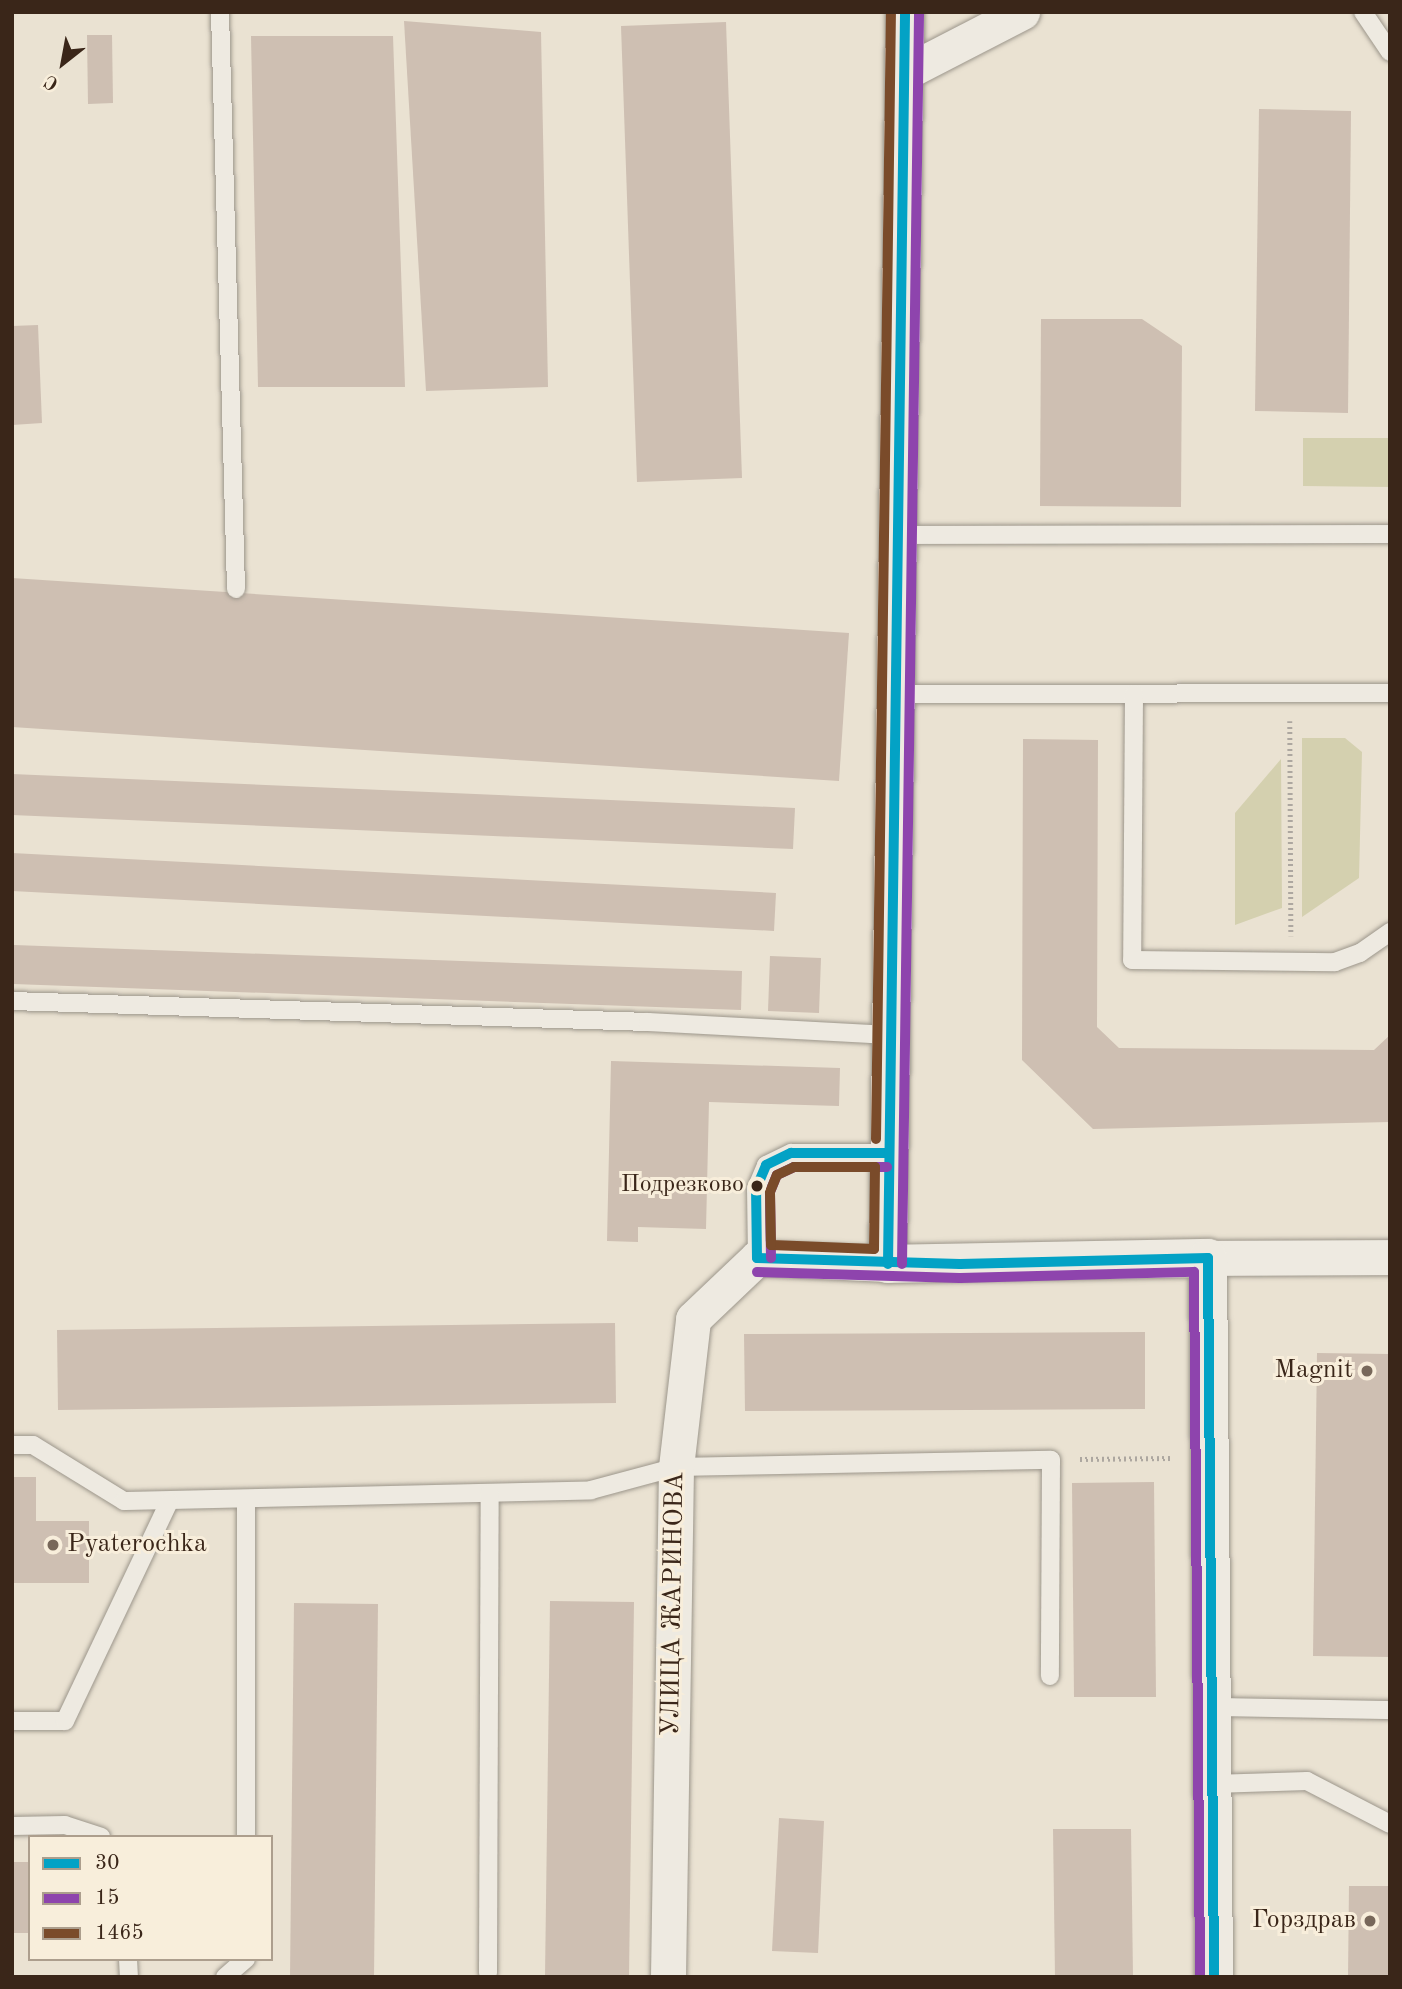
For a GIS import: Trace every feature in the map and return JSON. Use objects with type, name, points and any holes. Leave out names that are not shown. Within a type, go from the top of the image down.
[{"type":"street","points":[[888,1264],[887,1153],[905,12]]},
{"type":"street","points":[[904,73],[1022,12]]},
{"type":"street","points":[[757,1258],[888,1264],[1390,1257]]},
{"type":"street","name":"УЛИЦА ЖАРИНОВА","points":[[668,1977],[676,1467],[694,1319],[757,1258]]},
{"type":"street","points":[[1208,1258],[1214,1977]]},
{"type":"lane","points":[[220,12],[236,589]]},
{"type":"lane","points":[[1363,12],[1390,52]]},
{"type":"lane","points":[[897,535],[1390,534]]},
{"type":"lane","points":[[895,694],[1390,693]]},
{"type":"lane","points":[[1134,694],[1132,960],[1335,962],[1360,953],[1390,932]]},
{"type":"lane","points":[[12,1001],[648,1022],[890,1035]]},
{"type":"lane","points":[[757,1258],[757,1189],[766,1165],[792,1153],[887,1153]]},
{"type":"lane","points":[[12,1445],[33,1445],[124,1501],[169,1502],[591,1490],[676,1467],[1051,1460],[1049,1676]]},
{"type":"lane","points":[[488,1973],[490,1494]]},
{"type":"lane","points":[[246,1500],[246,1835]]},
{"type":"lane","points":[[12,1721],[65,1721],[169,1502]]},
{"type":"lane","points":[[1213,1707],[1390,1710]]},
{"type":"lane","points":[[1213,1784],[1307,1781],[1390,1824]]},
{"type":"lane","points":[[12,1826],[65,1825],[95,1835]]},
{"type":"lane","points":[[225,1977],[244,1961]]},
{"type":"path","points":[[1290,694],[1291,961]]},
{"type":"path","points":[[1051,1460],[1156,1458]]},
{"type":"shaded area","points":[[1303,438],[1390,438],[1390,487],[1303,486]]},
{"type":"shaded area","points":[[1302,738],[1345,738],[1362,752],[1359,878],[1302,917]]},
{"type":"shaded area","points":[[1281,759],[1282,908],[1235,925],[1235,813]]},
{"type":"building","points":[[404,21],[541,32],[548,387],[426,391]]},
{"type":"building","points":[[726,22],[742,478],[637,482],[621,26]]},
{"type":"building","points":[[87,35],[112,35],[113,103],[88,104]]},
{"type":"building","points":[[251,36],[393,36],[405,387],[258,387]]},
{"type":"building","points":[[1259,109],[1351,111],[1348,413],[1255,411]]},
{"type":"building","points":[[1041,319],[1142,319],[1182,346],[1181,507],[1040,506]]},
{"type":"building","points":[[38,325],[42,423],[12,425],[12,326]]},
{"type":"building","points":[[12,578],[849,633],[839,781],[12,727]]},
{"type":"building","points":[[1023,739],[1098,740],[1097,1027],[1119,1048],[1374,1050],[1390,1035],[1390,1122],[1093,1129],[1022,1060]]},
{"type":"building","points":[[12,774],[795,808],[793,849],[12,815]]},
{"type":"building","points":[[12,853],[776,893],[774,931],[12,891]]},
{"type":"building","points":[[14,945],[742,971],[741,1010],[13,984]]},
{"type":"building","points":[[770,956],[821,958],[819,1013],[768,1011]]},
{"type":"building","points":[[611,1061],[840,1068],[839,1106],[709,1102],[706,1229],[638,1227],[638,1242],[607,1241]]},
{"type":"building","points":[[615,1323],[616,1403],[58,1410],[57,1330]]},
{"type":"building","points":[[1145,1332],[1145,1409],[745,1411],[744,1334]]},
{"type":"building","points":[[1317,1353],[1390,1354],[1390,1657],[1313,1656]]},
{"type":"building","points":[[12,1477],[36,1477],[36,1521],[89,1521],[89,1583],[12,1583]]},
{"type":"building","points":[[1154,1482],[1156,1697],[1074,1697],[1072,1483]]},
{"type":"building","points":[[550,1601],[634,1602],[629,1977],[545,1977]]},
{"type":"building","points":[[294,1603],[378,1604],[374,1977],[290,1977]]},
{"type":"building","points":[[779,1818],[824,1821],[818,1953],[772,1951]]},
{"type":"building","points":[[1053,1829],[1131,1829],[1133,1977],[1055,1977]]},
{"type":"building","points":[[12,1862],[28,1862],[28,1933],[12,1933]]},
{"type":"building","points":[[1349,1886],[1390,1886],[1390,1977],[1348,1977]]},
{"type":"transit line","name":"1465","points":[[876,1139],[891,12]]},
{"type":"transit line","name":"30","points":[[888,1264],[905,12]]},
{"type":"transit line","name":"15","points":[[902,1264],[919,12]]},
{"type":"transit line","name":"30","points":[[757,1258],[756,1189],[766,1165],[791,1153],[887,1153]]},
{"type":"transit line","name":"15","points":[[771,1258],[770,1192],[777,1175],[794,1167],[887,1167]]},
{"type":"transit line","name":"1465","points":[[794,1167],[875,1167],[874,1249],[771,1245],[770,1192],[777,1175],[794,1167]]},
{"type":"transit line","name":"30","points":[[757,1258],[960,1264],[1208,1258],[1214,1977]]},
{"type":"transit line","name":"15","points":[[757,1272],[960,1278],[1194,1272],[1200,1977]]},
{"type":"place","name":"Подрезково","points":[[757,1186]]},
{"type":"place","name":"Magnit","points":[[1367,1371]]},
{"type":"place","name":"Pyaterochka","points":[[53,1545]]},
{"type":"place","name":"Горздрав","points":[[1370,1921]]}]
